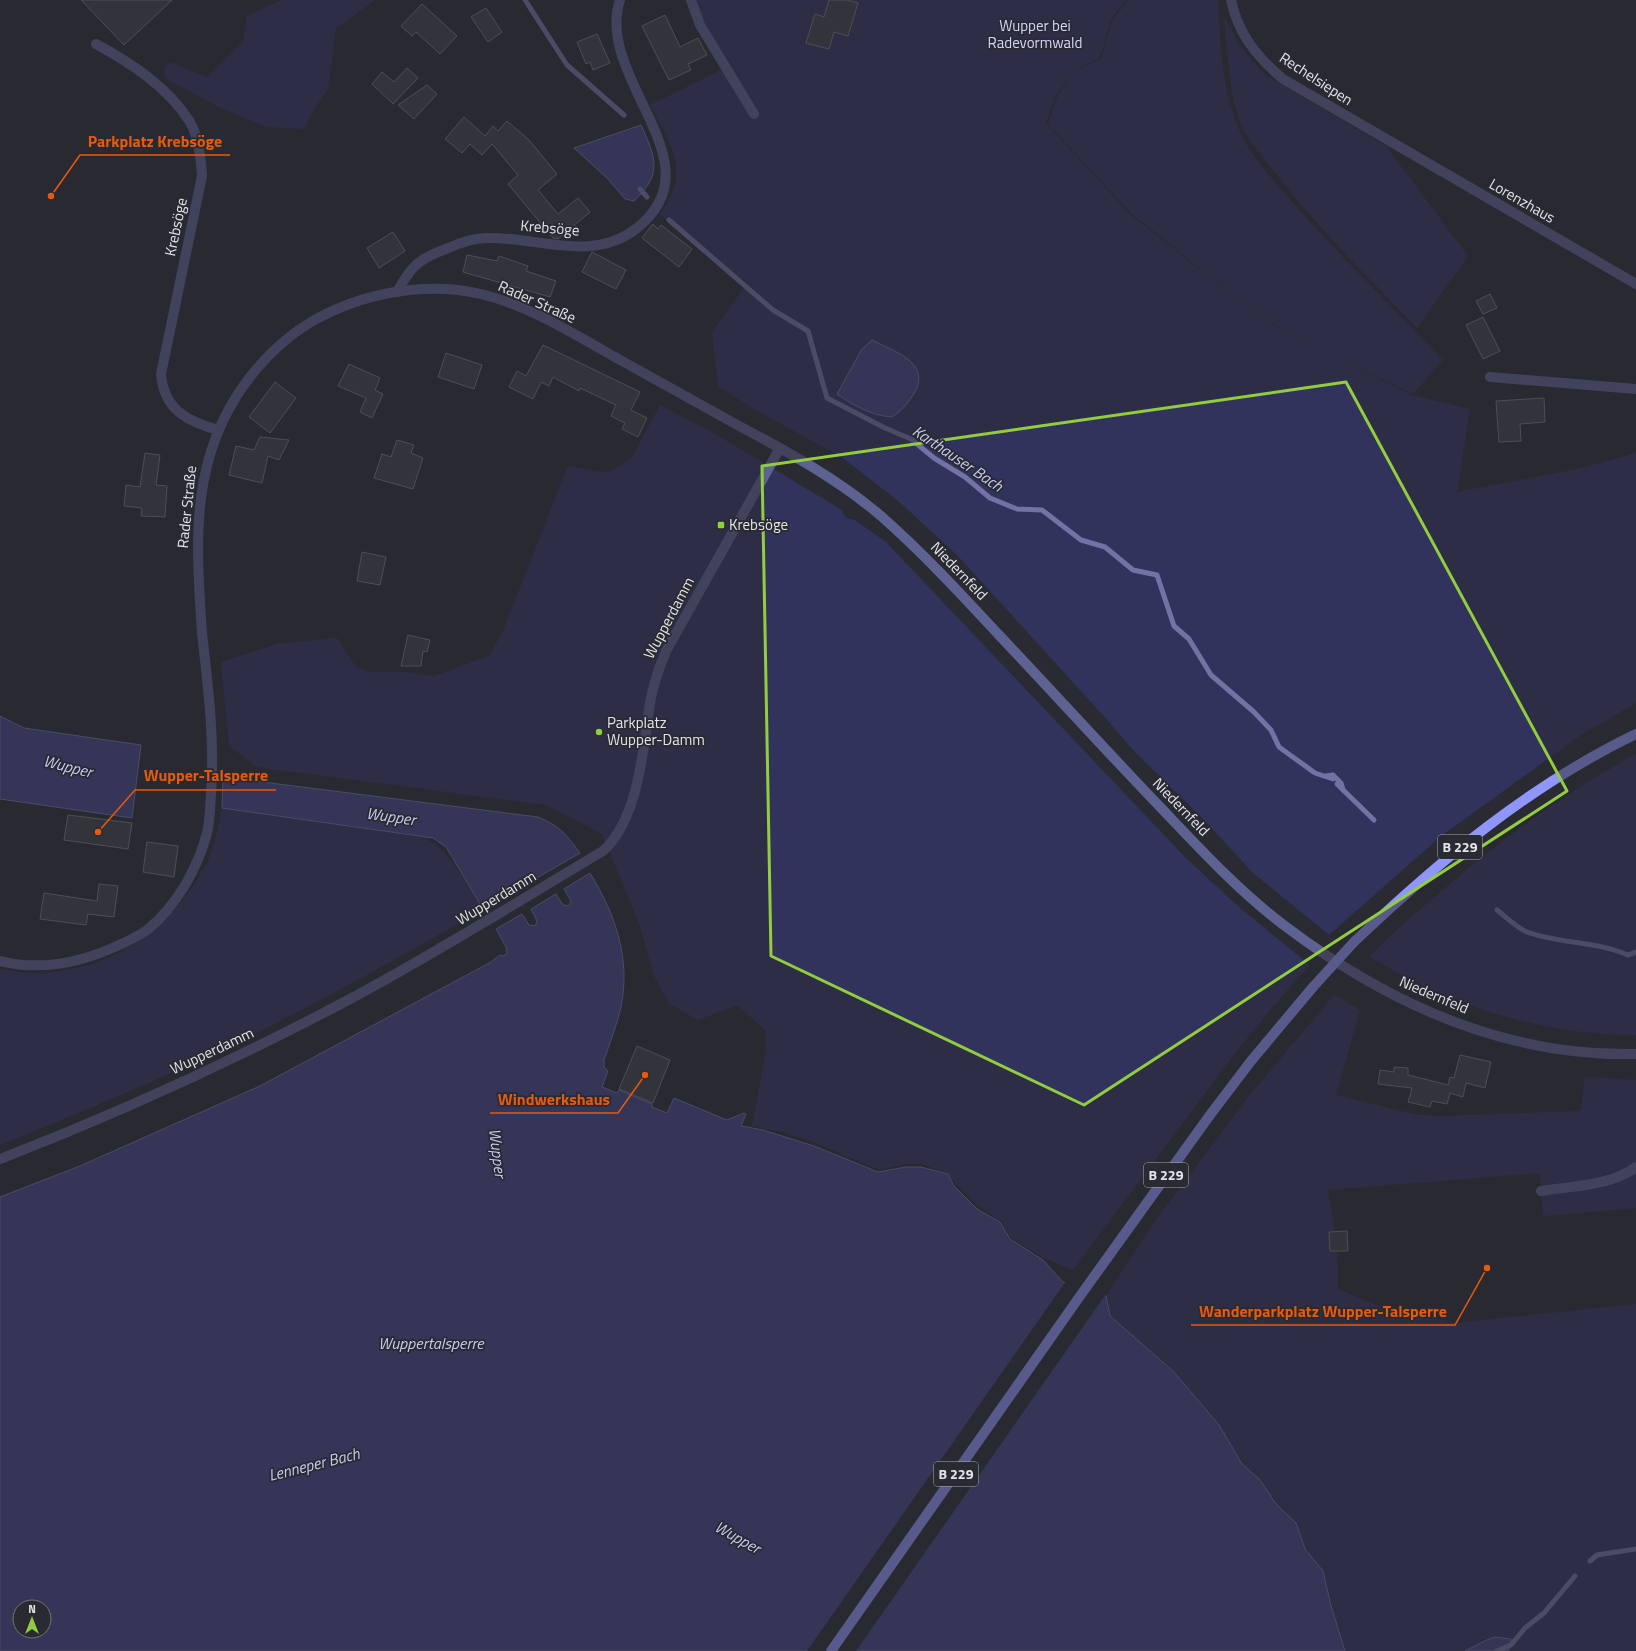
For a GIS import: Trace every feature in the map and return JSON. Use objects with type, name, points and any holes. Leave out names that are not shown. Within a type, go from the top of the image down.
[{"type":"main road","name":"B 229","points":[[831,1651],[1210,1115],[1251,1061],[1313,987],[1354,942],[1396,902],[1463,845],[1520,801],[1576,766],[1636,734]]},
{"type":"street","name":"Krebsöge","points":[[397,292],[409,273],[419,263],[441,250],[466,241],[494,238],[565,247],[599,244],[617,240],[632,232],[654,211],[664,193],[666,163],[657,137],[620,51],[616,26],[620,0]]},
{"type":"street","points":[[691,0],[700,25],[754,114]]},
{"type":"street","name":"Rechelsiepen","points":[[1231,0],[1238,24],[1246,39],[1269,67],[1283,79],[1394,144]]},
{"type":"street","name":"Krebsöge","points":[[96,44],[126,60],[176,104],[190,123],[200,149],[202,176],[161,374],[164,390],[171,406],[187,418],[200,425],[218,430]]},
{"type":"street","name":"Lorenzhaus","points":[[1394,144],[1636,284]]},
{"type":"street","name":"Rader Straße","points":[[0,962],[32,965],[56,965],[75,962],[94,956],[126,942],[147,930],[174,900],[195,864],[207,832],[213,770],[210,700],[202,633],[197,553],[203,477],[218,430],[233,401],[257,368],[292,334],[320,317],[342,307],[377,296],[425,289],[480,294],[514,305],[578,337],[780,448]]},
{"type":"street","points":[[1490,377],[1636,389]]},
{"type":"street","name":"Wupperdamm","points":[[0,1160],[100,1119],[262,1044],[350,999],[603,851],[618,835],[638,780],[650,702],[657,673],[666,651],[780,448]]},
{"type":"street","name":"Niedernfeld","points":[[780,448],[821,473],[862,501],[934,565],[1192,840],[1285,926],[1358,975],[1402,999],[1452,1021],[1493,1035],[1553,1049],[1597,1053],[1636,1054]]},
{"type":"street","points":[[1541,1191],[1612,1180],[1626,1175],[1636,1167]]},
{"type":"highlighted area","points":[[1346,382],[1567,791],[1084,1105],[771,956],[762,466]]},
{"type":"green space","points":[[282,0],[375,0],[336,28],[328,89],[312,112],[304,129],[266,127],[217,106],[165,78],[164,68],[170,62],[207,77],[243,41],[247,16]]},
{"type":"green space","name":"Wupper bei Radevormwald","points":[[696,0],[1126,0],[1111,19],[1100,58],[1074,71],[1101,59],[1112,21],[1128,0],[1218,0],[1221,51],[1226,85],[1235,118],[1245,143],[1269,175],[1325,239],[1443,360],[1413,394],[1333,357],[1412,395],[1470,409],[1457,492],[1582,468],[1636,453],[1636,703],[1581,735],[1440,837],[1329,935],[1253,873],[1207,823],[1132,749],[956,554],[897,500],[843,458],[754,409],[718,386],[712,332],[744,288],[660,214],[670,199],[675,185],[675,159],[665,133],[650,105],[727,67],[697,8]],"holes":[[[1074,71],[1058,95],[1048,124],[1131,213],[1244,304],[1276,325],[1324,352],[1275,325],[1245,305],[1130,214],[1046,123],[1056,95]]]},
{"type":"green space","points":[[1224,16],[1240,46],[1264,74],[1386,146],[1468,256],[1417,328],[1343,251],[1290,192],[1249,140],[1238,116],[1231,88]]},
{"type":"green space","points":[[660,405],[710,431],[842,510],[846,517],[855,520],[886,542],[1186,858],[1240,908],[1310,965],[1275,1004],[1235,1053],[1073,1270],[1044,1258],[1011,1238],[1001,1221],[978,1206],[947,1173],[921,1164],[906,1164],[879,1170],[816,1143],[783,1132],[752,1126],[765,1057],[766,1031],[737,1005],[698,1020],[669,1003],[654,976],[639,923],[602,834],[546,805],[257,767],[229,746],[221,662],[277,644],[337,638],[356,667],[369,672],[404,672],[434,676],[489,656],[503,631],[568,466],[608,473],[631,459]]},
{"type":"green space","points":[[1636,754],[1636,1035],[1601,1034],[1566,1030],[1498,1014],[1432,990],[1370,957],[1405,922],[1477,861],[1528,822],[1608,770]]},
{"type":"green space","points":[[222,808],[421,837],[431,842],[449,858],[464,878],[483,909],[353,982],[240,1041],[138,1088],[0,1145],[0,969],[32,973],[63,971],[93,964],[121,952],[146,935],[169,915],[189,891],[206,864],[218,830]]},
{"type":"green space","points":[[1334,995],[1360,1010],[1336,1095],[1418,1115],[1444,1116],[1581,1111],[1585,1077],[1636,1080],[1636,1208],[1543,1216],[1540,1173],[1328,1190],[1337,1247],[1338,1289],[1373,1304],[1455,1323],[1636,1304],[1636,1651],[1508,1651],[1511,1645],[1484,1639],[1476,1647],[1465,1651],[1345,1651],[1331,1606],[1323,1571],[1305,1549],[1296,1523],[1276,1504],[1260,1480],[1242,1464],[1219,1425],[1173,1371],[1110,1316],[1106,1296],[1155,1221],[1249,1096]]},
{"type":"water","points":[[641,125],[653,156],[654,165],[653,174],[649,182],[634,201],[625,199],[608,179],[574,148]]},
{"type":"water","points":[[872,340],[899,353],[914,365],[918,373],[919,382],[915,392],[905,406],[892,417],[877,415],[837,394],[862,349]]},
{"type":"water","name":"Wupper","points":[[0,716],[24,728],[141,745],[132,818],[0,799]]},
{"type":"water","name":"Wupper","points":[[223,777],[538,817],[562,831],[580,853],[483,909],[446,847],[433,838],[222,808]]},
{"type":"water","name":"Wuppertalsperre","points":[[590,873],[607,904],[619,937],[622,954],[624,989],[621,1007],[604,1060],[604,1067],[608,1071],[602,1087],[617,1093],[619,1090],[652,1104],[652,1107],[667,1113],[674,1098],[727,1120],[744,1113],[746,1114],[741,1126],[763,1130],[814,1146],[878,1172],[906,1167],[921,1167],[948,1174],[954,1186],[977,1209],[1000,1222],[1010,1239],[1043,1260],[1063,1282],[1106,1296],[1110,1316],[1173,1371],[1219,1425],[1242,1464],[1260,1480],[1276,1504],[1296,1523],[1305,1549],[1323,1571],[1331,1606],[1345,1651],[0,1651],[0,1197],[80,1166],[260,1086],[491,962],[500,955],[504,956],[507,953],[506,947],[496,929],[522,914],[529,925],[535,926],[537,921],[531,909],[556,894],[563,905],[569,906],[571,901],[564,889]]},
{"type":"water","points":[[1495,1637],[1511,1639],[1511,1645],[1508,1651],[1465,1651],[1484,1641]]},
{"type":"pier","points":[[1066,1281],[1106,1294],[856,1651],[807,1651]]},
{"type":"building","points":[[81,0],[172,0],[124,45]]},
{"type":"building","points":[[829,0],[847,0],[858,3],[848,36],[834,32],[829,49],[806,43],[815,14],[824,17]]},
{"type":"building","points":[[422,4],[457,36],[440,54],[416,32],[412,36],[401,26]]},
{"type":"building","points":[[486,8],[502,32],[488,42],[471,17]]},
{"type":"building","points":[[665,15],[680,47],[698,38],[707,55],[688,64],[691,70],[669,80],[642,26]]},
{"type":"building","points":[[597,34],[610,63],[593,70],[590,62],[586,64],[577,42]]},
{"type":"building","points":[[407,68],[418,78],[393,104],[372,84],[382,72],[394,82]]},
{"type":"building","points":[[427,85],[437,94],[414,119],[398,105]]},
{"type":"building","points":[[464,117],[485,136],[493,126],[498,131],[507,121],[529,140],[557,174],[538,190],[558,214],[578,198],[590,212],[558,239],[553,238],[508,184],[518,175],[492,144],[482,155],[470,144],[462,153],[445,139]]},
{"type":"building","points":[[653,224],[658,229],[661,225],[692,249],[679,267],[642,238]]},
{"type":"building","points":[[393,232],[405,251],[379,268],[367,248]]},
{"type":"building","points":[[592,252],[626,270],[616,289],[582,272]]},
{"type":"building","points":[[467,255],[497,261],[499,256],[528,266],[526,271],[556,281],[550,297],[463,272]]},
{"type":"building","points":[[1490,294],[1497,308],[1483,314],[1476,301]]},
{"type":"building","points":[[1483,317],[1500,351],[1483,359],[1466,325]]},
{"type":"building","points":[[543,345],[640,392],[631,410],[647,418],[638,437],[622,429],[625,423],[611,416],[616,405],[580,388],[579,391],[553,377],[549,386],[541,382],[533,399],[509,387],[517,371],[526,376]]},
{"type":"building","points":[[446,353],[482,365],[474,389],[438,377]]},
{"type":"building","points":[[349,364],[380,378],[375,390],[383,394],[372,418],[360,412],[366,398],[338,386]]},
{"type":"building","points":[[275,382],[296,398],[270,433],[249,417]]},
{"type":"building","points":[[1544,398],[1545,422],[1520,424],[1521,441],[1499,442],[1496,401]]},
{"type":"building","points":[[260,437],[289,440],[279,460],[268,456],[262,483],[229,475],[236,446],[254,450]]},
{"type":"building","points":[[397,440],[414,445],[411,453],[423,458],[413,489],[374,478],[382,454],[391,457]]},
{"type":"building","points":[[145,453],[160,455],[156,485],[167,486],[165,517],[141,516],[142,508],[124,506],[126,485],[140,487]]},
{"type":"building","points":[[362,552],[386,557],[380,585],[357,581]]},
{"type":"building","points":[[408,635],[430,640],[427,652],[423,651],[421,666],[401,666]]},
{"type":"building","points":[[68,815],[132,823],[128,849],[64,840]]},
{"type":"building","points":[[147,842],[178,846],[174,877],[143,872]]},
{"type":"building","points":[[99,884],[118,886],[114,917],[88,914],[86,925],[40,919],[44,893],[97,901]]},
{"type":"building","points":[[637,1046],[670,1060],[653,1103],[619,1089]]},
{"type":"building","points":[[1460,1055],[1491,1062],[1485,1088],[1466,1083],[1463,1097],[1450,1093],[1447,1104],[1432,1101],[1430,1107],[1408,1102],[1412,1088],[1378,1084],[1380,1070],[1394,1072],[1394,1067],[1408,1068],[1408,1075],[1448,1085],[1450,1077],[1454,1078]]},
{"type":"building","points":[[1347,1231],[1348,1251],[1330,1251],[1329,1232]]},
{"type":"waterway","name":"Karthauser Bach","points":[[525,0],[567,65],[624,115]]},
{"type":"waterway","name":"Karthauser Bach","points":[[640,189],[647,197]]},
{"type":"waterway","name":"Karthauser Bach","points":[[669,220],[773,310],[808,331],[827,398],[885,428],[911,439],[934,458],[965,477],[990,498],[1017,509],[1042,510],[1081,540],[1105,547],[1133,570],[1157,575],[1174,626],[1189,639],[1211,675],[1254,712],[1271,730],[1279,747],[1315,773],[1333,779]]},
{"type":"waterway","name":"Karthauser Bach","points":[[1326,776],[1333,775],[1341,783],[1343,790]]},
{"type":"waterway","name":"Karthauser Bach","points":[[1337,784],[1374,820]]},
{"type":"waterway","name":"Karthauser Bach","points":[[1497,910],[1519,928],[1540,936],[1603,947],[1628,955],[1636,952]]},
{"type":"waterway","points":[[1590,1561],[1597,1555],[1636,1549]]},
{"type":"waterway","points":[[1497,1651],[1511,1645],[1525,1628],[1544,1613],[1575,1576]]},
{"type":"place","name":"Parkplatz Krebsöge","points":[[51,196]]},
{"type":"place","name":"Krebsöge","points":[[721,525]]},
{"type":"place","name":"Parkplatz Wupper-Damm","points":[[599,732]]},
{"type":"place","name":"Wupper-Talsperre","points":[[98,832]]},
{"type":"place","name":"Windwerkshaus","points":[[645,1075]]},
{"type":"place","name":"Wanderparkplatz Wupper-Talsperre","points":[[1487,1268]]},
{"type":"water label","name":"Lenneper Bach","points":[[314,1464]]}]
